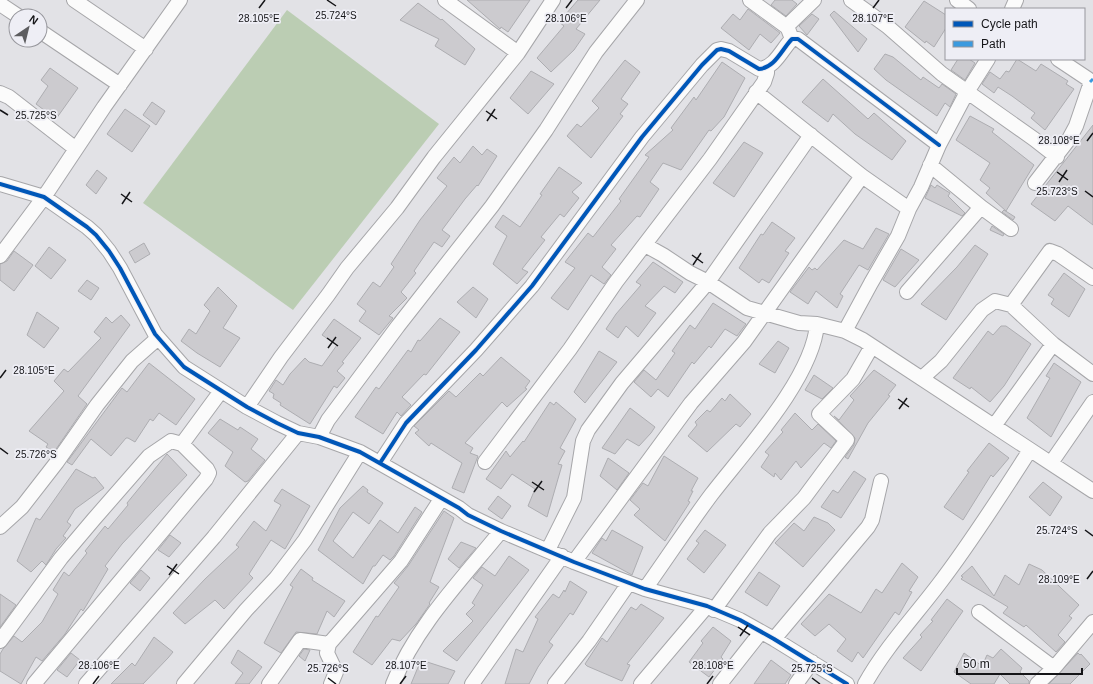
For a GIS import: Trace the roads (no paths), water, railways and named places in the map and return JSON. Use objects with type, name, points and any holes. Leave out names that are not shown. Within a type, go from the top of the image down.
[{"type":"street","points":[[74,0],[146,49]]},
{"type":"street","points":[[0,256],[44,197],[180,0]]},
{"type":"street","points":[[445,0],[518,53]]},
{"type":"street","points":[[319,437],[328,420],[492,206],[546,130],[596,52],[637,0]]},
{"type":"street","points":[[750,0],[856,84],[939,145]]},
{"type":"street","points":[[380,463],[406,423],[476,350],[532,286],[642,137],[702,64],[717,50],[721,49],[729,51],[759,68],[767,67],[772,64],[790,33],[814,0]]},
{"type":"street","points":[[851,0],[887,26],[942,74],[1057,157]]},
{"type":"street","points":[[957,0],[968,8]]},
{"type":"street","points":[[247,407],[280,356],[328,295],[346,268],[397,208],[434,157],[518,53],[550,1]]},
{"type":"street","points":[[48,36],[120,85]]},
{"type":"street","points":[[845,331],[898,236],[939,145],[967,92],[987,60]]},
{"type":"street","points":[[1036,183],[1057,157],[1076,126],[1090,85],[1088,79],[1060,60]]},
{"type":"street","points":[[485,462],[570,349],[616,282],[710,159],[766,77],[767,67]]},
{"type":"street","points":[[756,92],[862,176],[909,209]]},
{"type":"street","points":[[0,93],[9,97],[76,149]]},
{"type":"street","points":[[548,550],[574,498],[583,441],[588,430],[622,383],[708,282],[811,135]]},
{"type":"street","points":[[930,165],[981,207],[1011,229]]},
{"type":"street","points":[[472,684],[691,403],[744,342],[862,176]]},
{"type":"street","points":[[0,184],[44,197],[87,227],[109,251],[158,338],[184,367],[247,407],[298,433],[319,437],[360,452],[459,508],[468,516],[501,531],[645,589],[711,608],[740,620],[847,684]]},
{"type":"street","points":[[907,292],[981,207]]},
{"type":"street","points":[[645,245],[663,254],[690,273],[708,282],[747,308],[799,323],[817,324],[845,331],[872,346],[922,378],[1093,491]]},
{"type":"street","points":[[1011,304],[1050,250],[1093,278]]},
{"type":"street","points":[[922,378],[941,361],[967,326],[988,304],[995,301],[1011,304],[1053,344],[1093,374]]},
{"type":"street","points":[[645,589],[711,495],[767,425],[798,376],[811,350],[816,336],[817,324]]},
{"type":"street","points":[[0,527],[22,507],[57,462],[97,405],[132,361],[158,338]]},
{"type":"street","points":[[994,426],[1053,344]]},
{"type":"street","points":[[641,684],[711,608],[770,533],[804,498],[847,440],[819,414],[853,379],[872,346]]},
{"type":"street","points":[[182,444],[221,391]]},
{"type":"street","points":[[1051,463],[1093,402]]},
{"type":"street","points":[[86,684],[214,537],[298,433]]},
{"type":"street","points":[[0,641],[61,558],[149,456],[171,442],[182,444],[207,469],[208,476],[34,684]]},
{"type":"street","points":[[865,684],[890,646],[940,583],[1030,450]]},
{"type":"street","points":[[184,684],[246,610],[276,578],[301,546],[360,452]]},
{"type":"street","points":[[774,639],[868,527],[872,520],[881,481]]},
{"type":"street","points":[[331,684],[336,672],[327,653],[328,644],[401,561],[441,499]]},
{"type":"street","points":[[393,684],[405,657],[424,627],[501,531]]},
{"type":"street","points":[[556,684],[589,641],[629,583]]},
{"type":"street","points":[[979,612],[1054,668]]},
{"type":"street","points":[[1037,684],[1054,668],[1093,622]]},
{"type":"street","points":[[720,684],[761,632]]},
{"type":"street","points":[[269,684],[300,640],[328,644]]},
{"type":"street","points":[[796,684],[812,662]]}]
